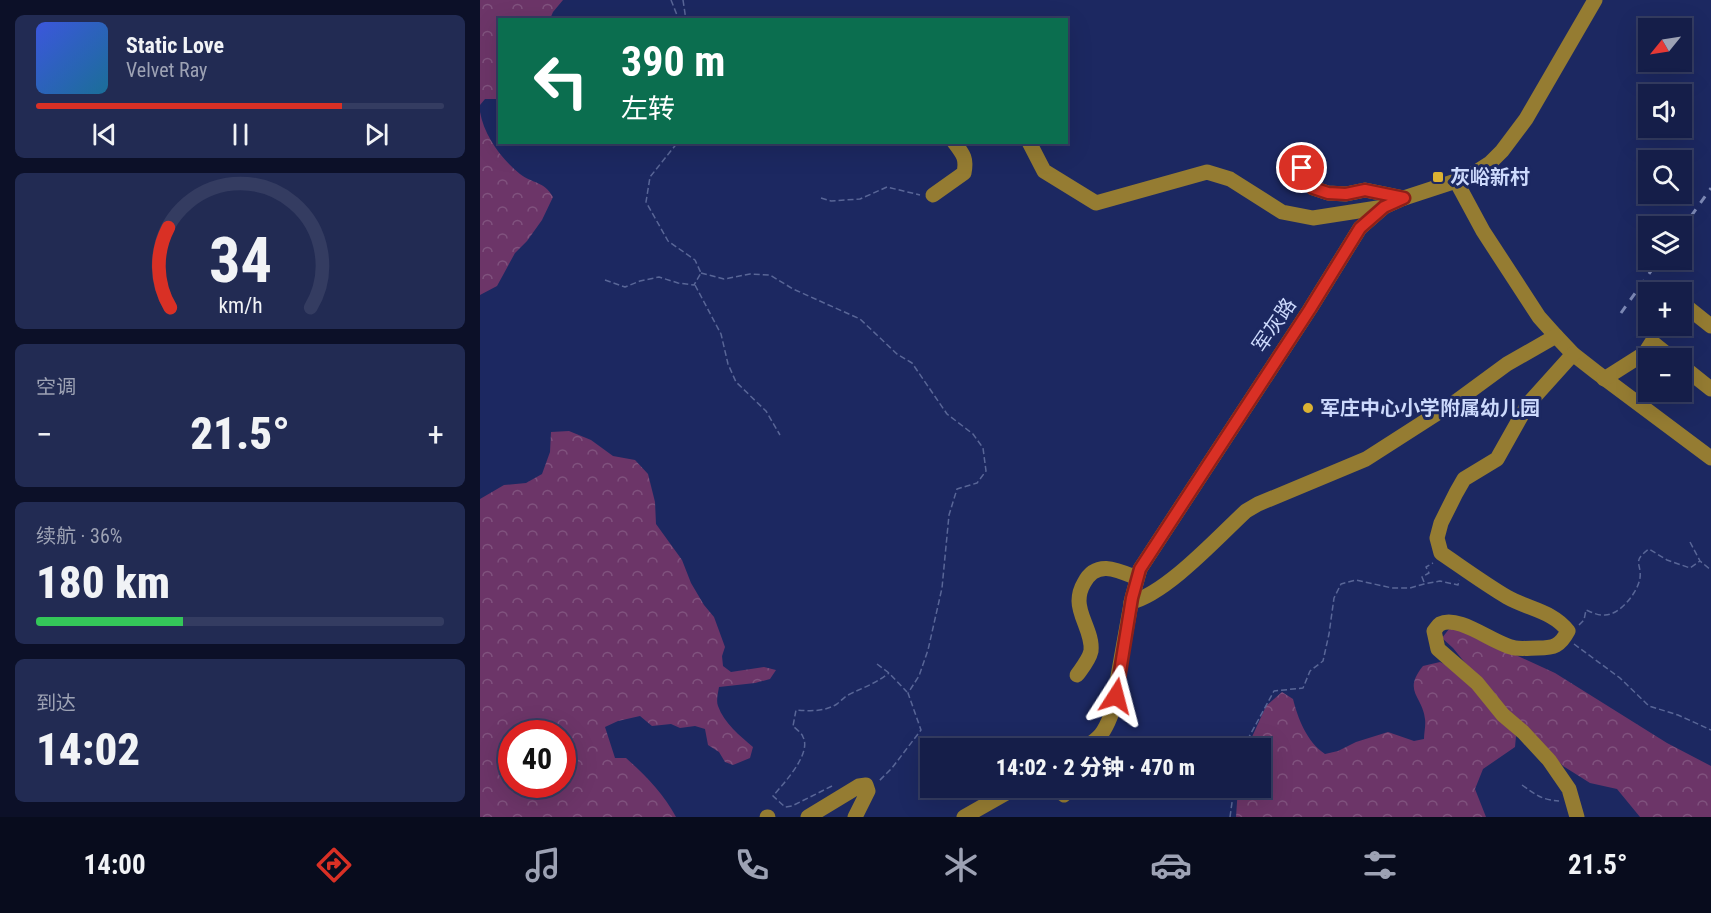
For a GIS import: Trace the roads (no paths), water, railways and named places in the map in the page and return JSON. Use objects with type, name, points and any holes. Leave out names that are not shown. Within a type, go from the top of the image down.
[{"type":"street","name":"军灰路","points":[[1098,738],[1105,730],[1111,715],[1131,602],[1137,578],[1144,563],[1310,309],[1360,228],[1384,207],[1456,181],[1490,163],[1515,135],[1595,0]]},
{"type":"street","points":[[933,195],[964,173],[966,164],[955,144]]},
{"type":"street","points":[[1030,144],[1044,171],[1096,203],[1207,172],[1230,179],[1282,213],[1313,218],[1384,207]]},
{"type":"street","points":[[1301,158],[1302,168],[1313,188],[1328,193],[1346,194],[1365,190],[1404,198]]},
{"type":"street","points":[[1456,181],[1483,231],[1539,317],[1556,336],[1573,354],[1604,378],[1710,455]]},
{"type":"street","points":[[1692,311],[1711,326]]},
{"type":"street","points":[[1131,602],[1143,599],[1161,588],[1246,511],[1366,459],[1458,400],[1507,364],[1556,336]]},
{"type":"street","points":[[1648,348],[1652,342],[1660,348]]},
{"type":"street","points":[[1573,354],[1528,404],[1497,459],[1464,479],[1441,523],[1437,538],[1441,553],[1509,598],[1548,615],[1562,624],[1566,634],[1563,641],[1551,648],[1515,648],[1497,642],[1464,625],[1450,622],[1440,624],[1434,631],[1438,649],[1477,682],[1503,715],[1523,732],[1549,760],[1569,789],[1577,817]]},
{"type":"street","points":[[1604,378],[1638,357]]},
{"type":"street","points":[[1692,374],[1711,389]]},
{"type":"street","points":[[1077,675],[1085,665],[1091,651],[1079,601],[1081,588],[1088,574],[1100,569],[1117,570],[1137,578]]},
{"type":"street","points":[[808,817],[866,784],[868,791],[855,817]]},
{"type":"street","points":[[964,817],[998,798]]},
{"type":"railway","points":[[1691,216],[1711,188]]},
{"type":"railway","points":[[1621,313],[1652,270]]},
{"type":"place","name":"灰峪新村","points":[[1438,177]]},
{"type":"place","name":"军庄中心小学附属幼儿园","points":[[1308,408]]}]
